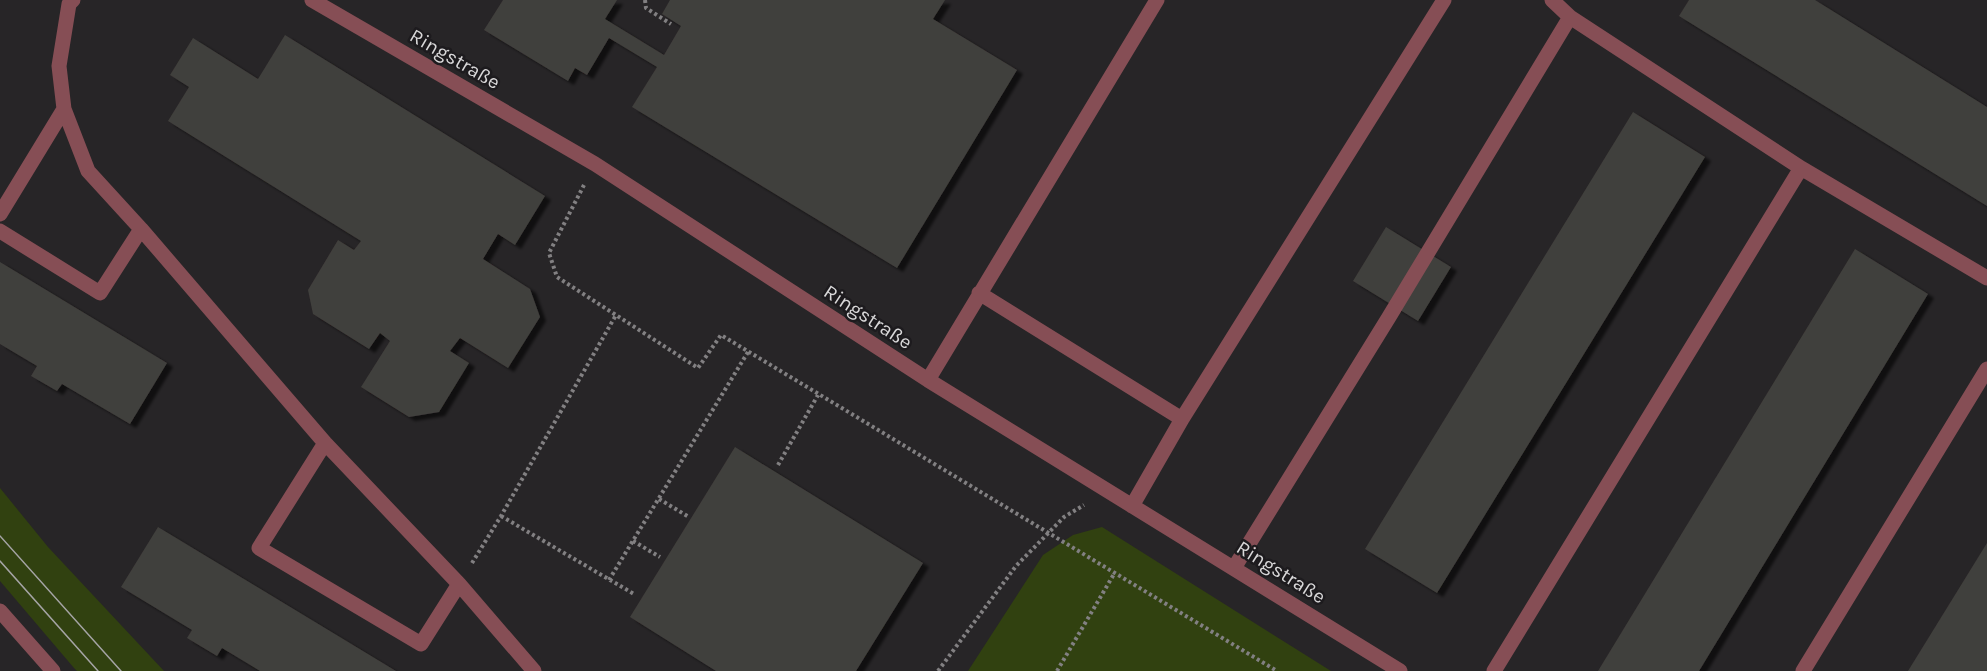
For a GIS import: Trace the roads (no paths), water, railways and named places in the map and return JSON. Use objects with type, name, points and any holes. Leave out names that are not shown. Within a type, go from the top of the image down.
[{"type":"street","name":"Ringstraße","points":[[312,0],[595,164],[927,380],[1400,671]]},
{"type":"street","points":[[927,380],[1157,0]]},
{"type":"street","points":[[1132,506],[1182,418],[1444,0]]},
{"type":"street","points":[[1552,0],[1570,17],[1801,168],[1987,278]]},
{"type":"street","points":[[68,1],[59,66],[64,109],[88,171],[141,229],[325,443],[459,584],[534,671]]},
{"type":"street","points":[[1234,568],[1570,17]]},
{"type":"street","points":[[0,214],[64,109]]},
{"type":"street","points":[[1494,671],[1801,168]]},
{"type":"street","points":[[0,231],[100,293],[141,229]]},
{"type":"street","points":[[980,293],[1182,418]]},
{"type":"street","points":[[1803,671],[1987,369]]},
{"type":"street","points":[[325,443],[259,548],[421,644],[459,584]]},
{"type":"street","points":[[0,611],[53,671]]},
{"type":"tram line","points":[[0,536],[121,671]]},
{"type":"tram line","points":[[0,561],[98,671]]}]
